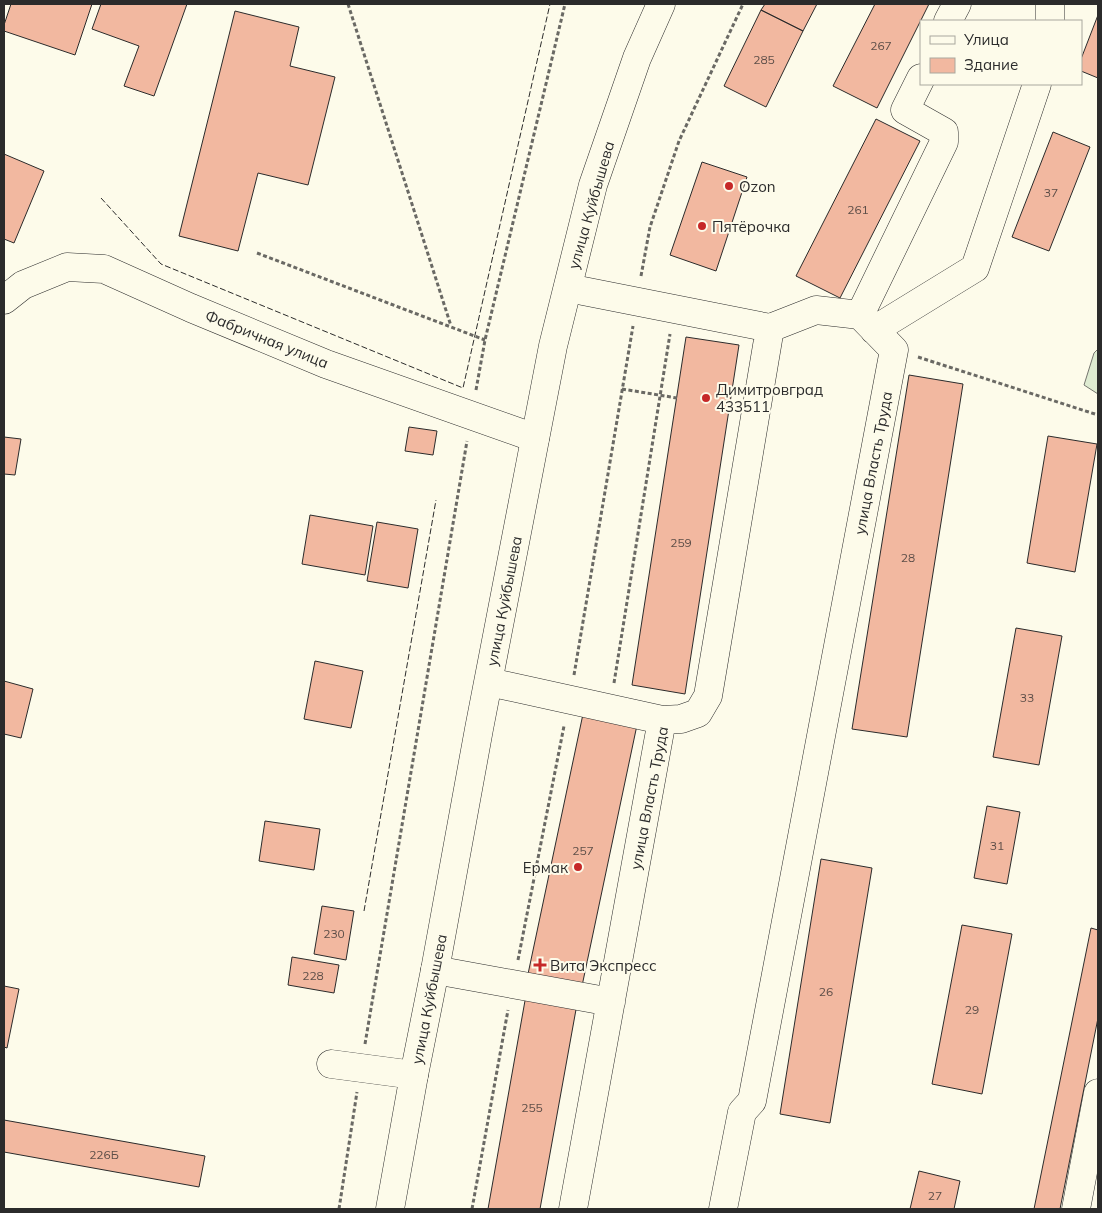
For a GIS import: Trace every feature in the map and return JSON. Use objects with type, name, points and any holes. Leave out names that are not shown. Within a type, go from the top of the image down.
[{"type":"street","name":"улица Куйбышева","points":[[390,1209],[488,682],[553,346],[593,185],[637,58],[661,4]]},
{"type":"street","points":[[949,20],[957,4]]},
{"type":"street","points":[[1050,4],[1050,20]]},
{"type":"street","points":[[867,323],[944,142],[944,132],[905,110],[920,80]]},
{"type":"street","points":[[867,323],[975,268],[1037,85]]},
{"type":"street","name":"Фабричная улица","points":[[4,300],[23,286],[67,267],[104,269],[191,308],[326,364],[535,438]]},
{"type":"street","points":[[568,288],[770,328],[816,310],[867,323],[894,350]]},
{"type":"street","name":"улица Власть Труда","points":[[573,1209],[662,720],[681,719],[698,713],[708,696],[770,328]]},
{"type":"street","name":"улица Власть Труда","points":[[723,1209],[742,1112],[752,1101],[894,350]]},
{"type":"street","points":[[488,682],[662,720]]},
{"type":"street","points":[[435,970],[611,1002]]},
{"type":"street","points":[[331,1064],[414,1075]]},
{"type":"street","points":[[1076,1209],[1098,1093]]},
{"type":"path","points":[[348,4],[451,326]]},
{"type":"path","points":[[339,1209],[361,1067],[485,340],[565,4]]},
{"type":"path","points":[[472,1209],[513,984],[570,700],[650,228],[679,141],[743,4]]},
{"type":"path","points":[[257,253],[485,340]]},
{"type":"path","points":[[610,708],[674,309]]},
{"type":"path","points":[[894,350],[1098,415]]},
{"type":"path","points":[[622,389],[677,398]]},
{"type":"green space","points":[[1098,349],[1098,394],[1084,385],[1094,353]]},
{"type":"building","points":[[11,4],[92,4],[75,55],[4,31],[4,25]]},
{"type":"building","points":[[101,4],[187,4],[154,96],[124,86],[139,46],[92,29]]},
{"type":"building","points":[[765,4],[817,4],[803,31],[761,10]]},
{"type":"building","points":[[875,4],[929,4],[877,108],[833,86]]},
{"type":"building","points":[[761,10],[803,31],[766,107],[724,86]]},
{"type":"building","points":[[235,11],[299,27],[290,66],[335,77],[308,185],[258,173],[238,251],[179,236]]},
{"type":"building","points":[[1098,15],[1098,78],[1082,71],[1082,56]]},
{"type":"building","points":[[876,119],[920,141],[840,298],[796,276]]},
{"type":"building","points":[[1053,132],[1090,147],[1049,251],[1012,237]]},
{"type":"building","points":[[4,154],[44,171],[14,243],[4,239]]},
{"type":"building","points":[[702,162],[747,177],[716,271],[670,255]]},
{"type":"building","points":[[686,337],[739,345],[685,694],[632,685]]},
{"type":"building","points":[[909,375],[963,384],[907,737],[852,729]]},
{"type":"building","points":[[409,427],[437,431],[433,455],[405,451]]},
{"type":"building","points":[[1048,436],[1097,444],[1075,572],[1027,563]]},
{"type":"building","points":[[4,437],[21,439],[15,475],[4,474]]},
{"type":"building","points":[[310,515],[373,526],[365,575],[302,564]]},
{"type":"building","points":[[377,522],[418,529],[408,588],[367,581]]},
{"type":"building","points":[[1016,628],[1062,636],[1039,765],[993,757]]},
{"type":"building","points":[[315,661],[363,671],[351,728],[304,719]]},
{"type":"building","points":[[4,681],[33,689],[21,738],[4,734]]},
{"type":"building","points":[[583,714],[637,725],[582,986],[528,974]]},
{"type":"building","points":[[987,806],[1020,812],[1007,884],[974,878]]},
{"type":"building","points":[[265,821],[320,829],[314,870],[259,861]]},
{"type":"building","points":[[821,859],[872,868],[830,1123],[780,1114]]},
{"type":"building","points":[[322,906],[354,911],[346,960],[314,954]]},
{"type":"building","points":[[962,925],[1012,934],[982,1094],[932,1084]]},
{"type":"building","points":[[1091,928],[1098,930],[1098,1018],[1060,1209],[1034,1209]]},
{"type":"building","points":[[292,957],[339,965],[334,993],[288,985]]},
{"type":"building","points":[[4,986],[19,989],[7,1048],[4,1047]]},
{"type":"building","points":[[526,995],[577,1004],[540,1209],[488,1209]]},
{"type":"building","points":[[4,1120],[205,1156],[199,1187],[4,1152]]},
{"type":"building","points":[[919,1171],[960,1181],[954,1209],[910,1209]]},
{"type":"fence","points":[[101,198],[161,264],[463,388],[550,4]]},
{"type":"fence","points":[[364,911],[436,500]]},
{"type":"place","name":"Ozon","points":[[729,186]]},
{"type":"place","name":"Пятёрочка","points":[[702,226]]},
{"type":"place","name":"Димитровград 433511","points":[[706,398]]},
{"type":"place","name":"Ермак","points":[[578,867]]},
{"type":"place","name":"Вита Экспресс","points":[[540,965]]}]
